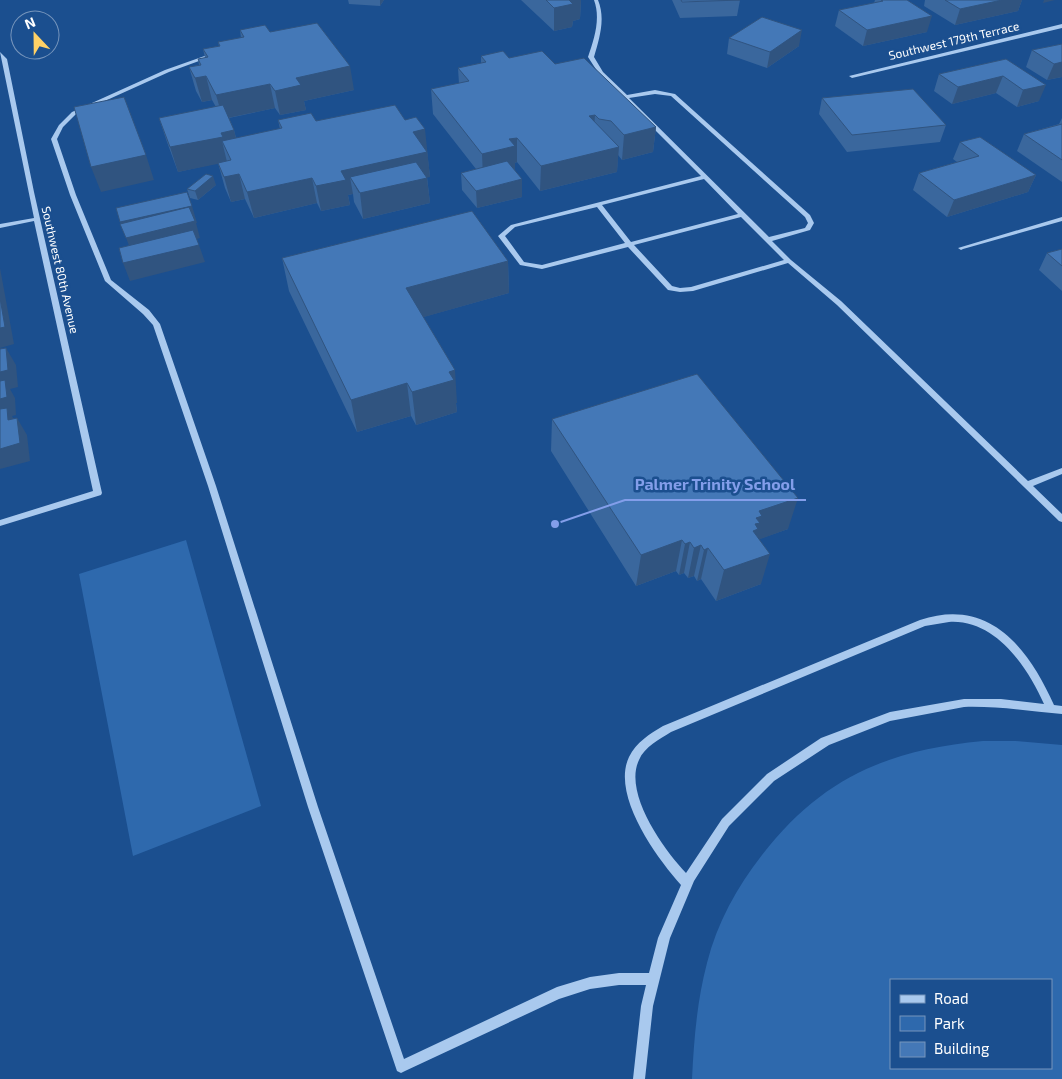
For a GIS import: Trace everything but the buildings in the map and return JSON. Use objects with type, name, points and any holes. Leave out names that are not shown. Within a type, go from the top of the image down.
[{"type":"street","points":[[596,0],[599,14],[598,34],[591,56],[600,73],[789,261],[839,304],[1062,519]]},
{"type":"street","name":"Southwest 179th Terrace","points":[[852,76],[1062,26]]},
{"type":"street","points":[[221,53],[167,71],[74,113],[61,126],[54,139],[73,195],[108,281],[146,312],[156,324],[212,486],[313,807],[401,1067],[557,993],[590,984],[619,979],[652,980]]},
{"type":"street","name":"Southwest 80th Avenue","points":[[0,54],[4,59],[98,493],[0,523]]},
{"type":"street","points":[[626,97],[655,92],[673,95],[808,216],[811,223],[808,229],[768,240]]},
{"type":"street","points":[[706,177],[513,226],[501,236],[522,264],[542,267],[742,215]]},
{"type":"street","points":[[598,204],[630,244],[670,288],[680,290],[789,261]]},
{"type":"street","points":[[0,226],[37,218]]},
{"type":"street","points":[[961,248],[1062,218]]},
{"type":"street","points":[[1027,484],[1062,471]]},
{"type":"street","points":[[686,882],[672,868],[659,848],[634,801],[628,779],[633,760],[649,741],[667,729],[923,623],[944,617],[966,618],[986,626],[1004,639],[1057,709]]},
{"type":"street","points":[[639,1079],[646,1007],[667,928],[686,882],[740,803],[760,784],[803,753],[844,732],[880,719],[964,703],[1009,704],[1057,709]]},
{"type":"green space","points":[[186,540],[261,806],[133,856],[79,574]]},
{"type":"green space","points":[[983,741],[1016,741],[1062,745],[1062,1079],[692,1079],[698,1006],[711,948],[722,920],[744,880],[785,828],[808,806],[833,787],[859,772],[916,752],[948,745]]},
{"type":"place","name":"Palmer Trinity School","points":[[555,524]]}]
